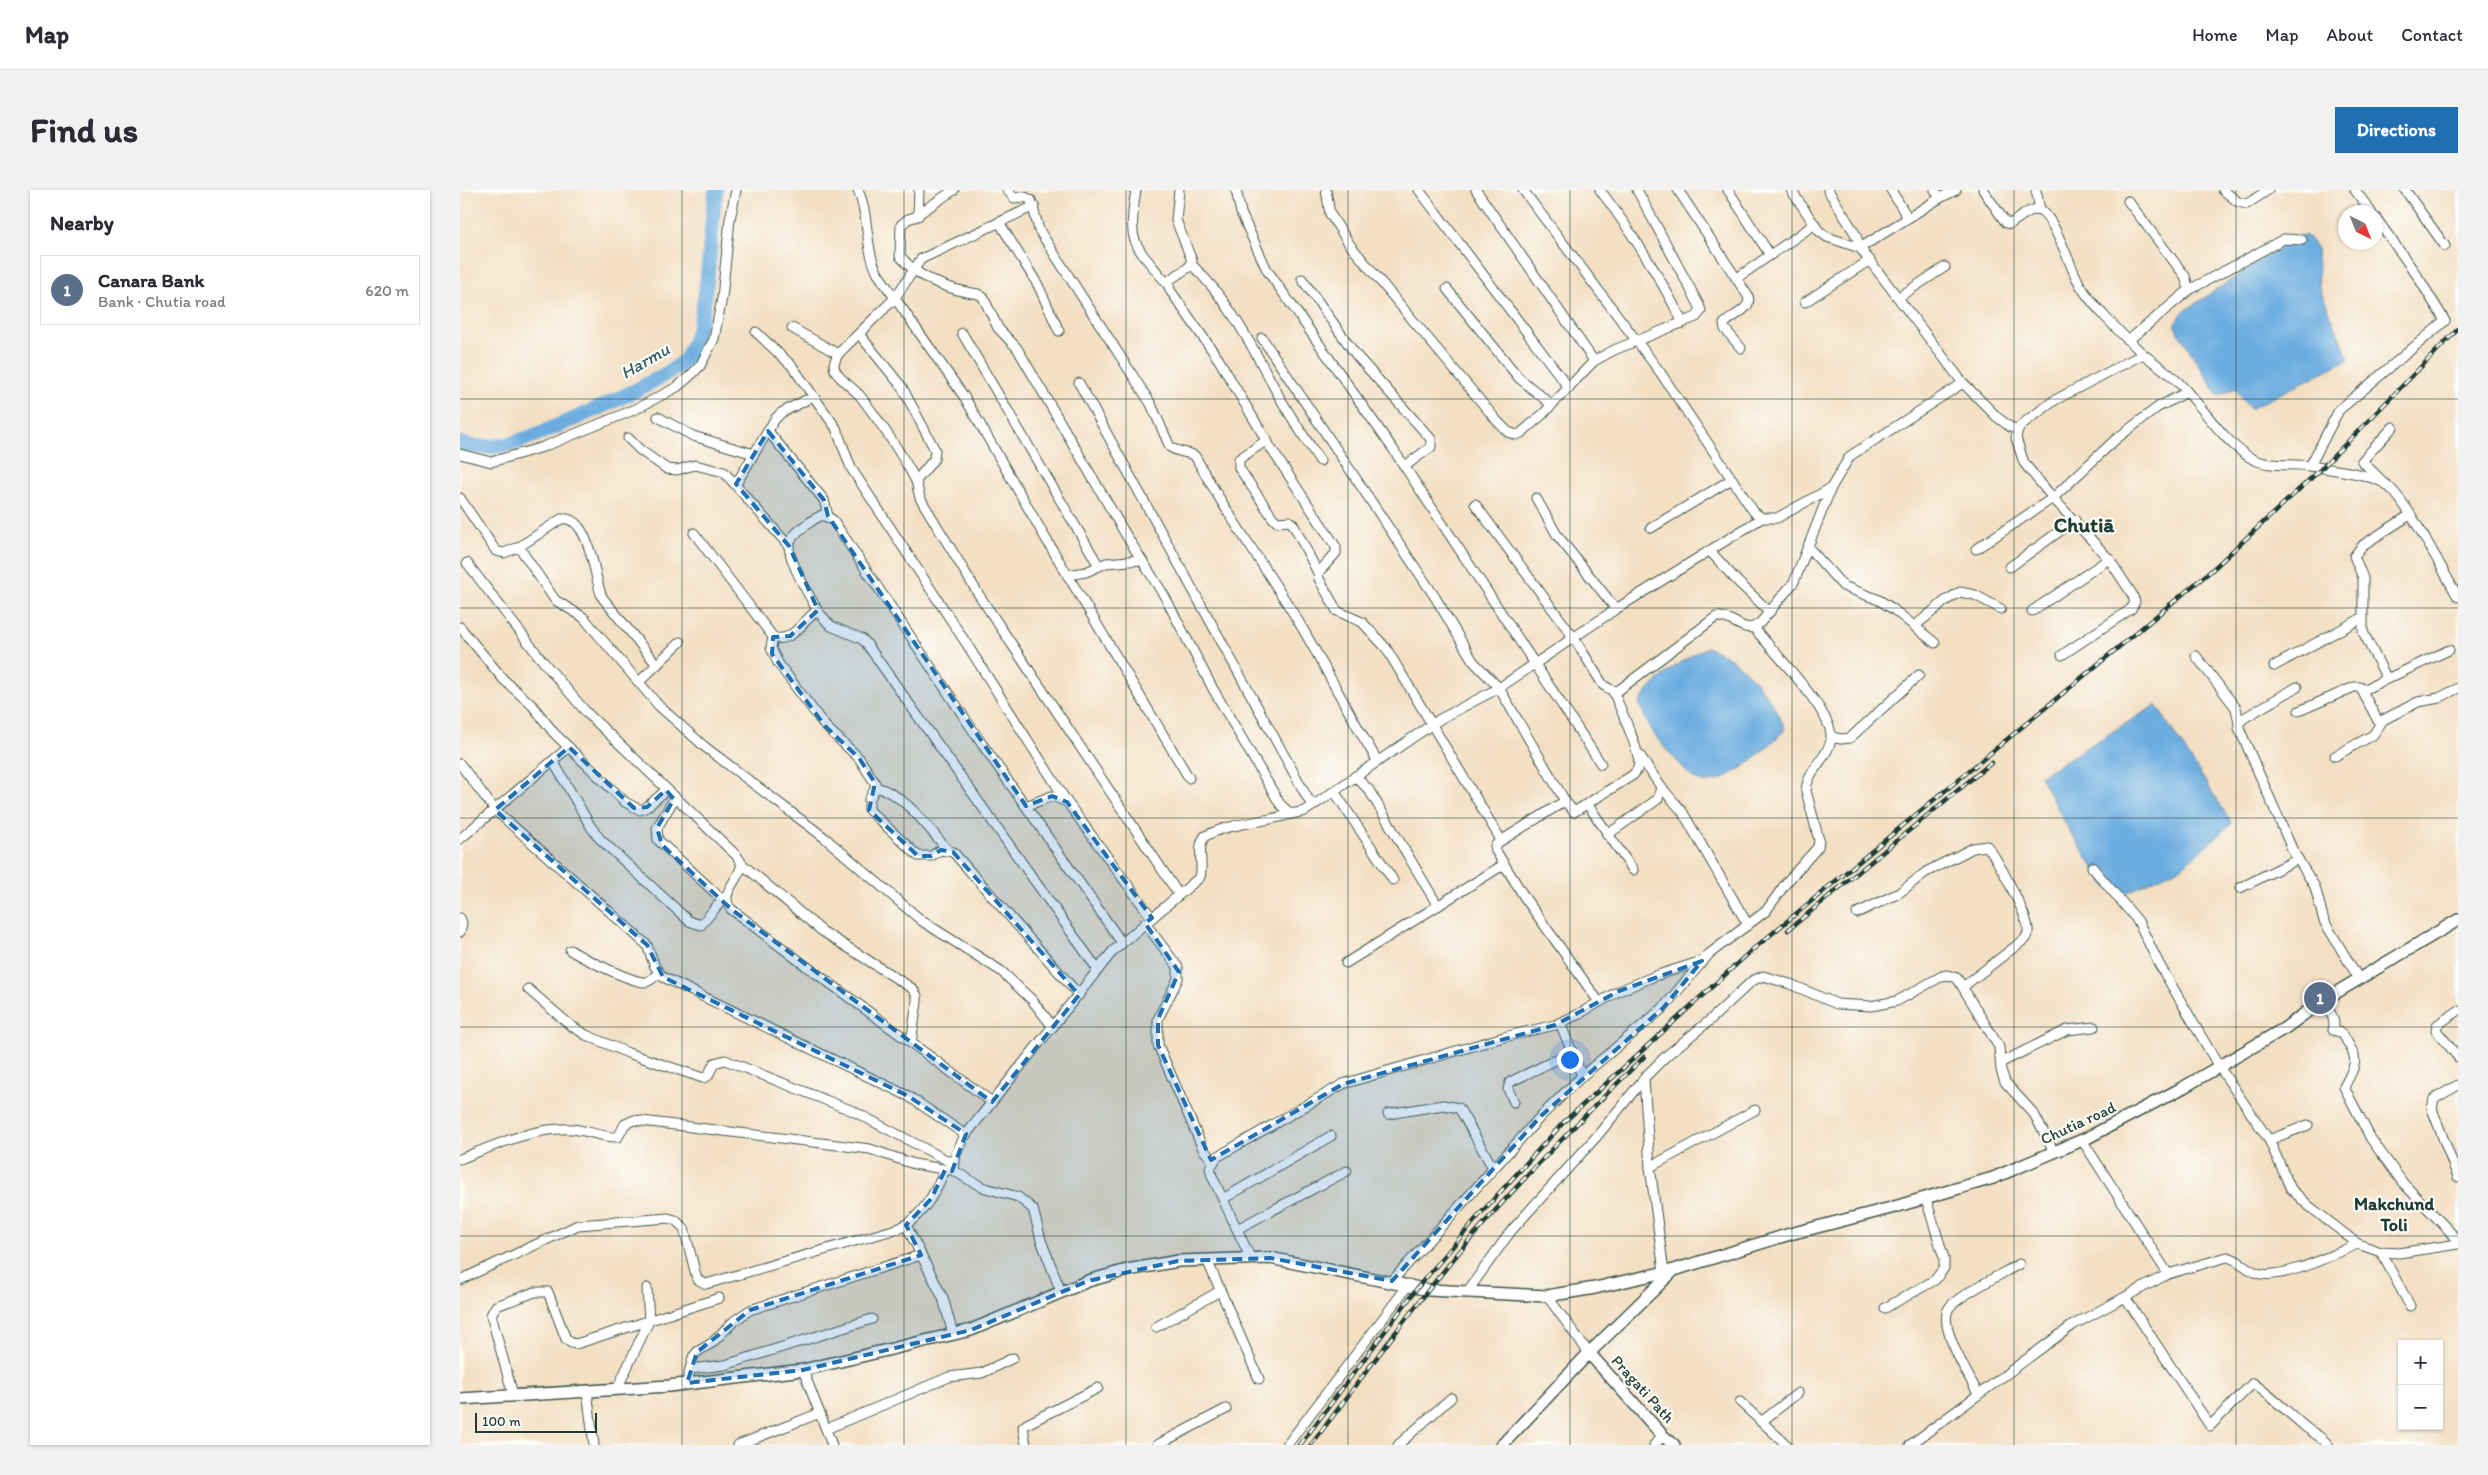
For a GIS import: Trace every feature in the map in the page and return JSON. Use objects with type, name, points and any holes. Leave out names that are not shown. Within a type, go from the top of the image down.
[{"type":"street","points":[[460,454],[491,462],[543,446],[636,409],[677,387],[690,376],[700,366],[714,339],[722,298],[730,219],[736,190]]},
{"type":"street","points":[[858,190],[863,204],[871,261],[965,398],[1067,575],[1189,778]]},
{"type":"street","points":[[920,190],[920,212]]},
{"type":"street","points":[[954,190],[920,212],[918,216],[904,221],[900,233],[900,256],[913,270],[952,289],[978,294],[983,297],[998,328],[1017,348],[1141,560],[1165,597],[1280,804],[1291,814]]},
{"type":"street","points":[[1007,190],[1014,198],[1031,200],[1039,230],[1151,404],[1170,447],[1175,451],[1190,453],[1195,456],[1221,504],[1304,630],[1347,711],[1377,760]]},
{"type":"street","points":[[1136,190],[1131,220],[1134,243],[1168,285],[1219,360],[1267,440],[1336,547],[1336,553],[1318,573]]},
{"type":"street","points":[[1179,190],[1176,220],[1192,261],[1191,264],[1212,285],[1242,328],[1273,386],[1320,461]]},
{"type":"street","points":[[1236,190],[1240,213],[1267,270],[1405,466],[1601,764]]},
{"type":"street","points":[[1326,190],[1330,214],[1350,245],[1508,432],[1516,435],[1521,433],[1569,388],[1594,360],[1635,341],[1683,323],[1696,317],[1701,312],[1700,305],[1636,190]]},
{"type":"street","points":[[1419,190],[1569,388]]},
{"type":"street","points":[[1476,190],[1594,360]]},
{"type":"street","points":[[1522,190],[1660,372],[1754,512],[1762,518]]},
{"type":"street","points":[[1600,190],[1631,230],[1660,278],[1683,323]]},
{"type":"street","points":[[1678,190],[1738,278],[1750,301],[1748,306],[1724,324],[1725,329],[1741,348]]},
{"type":"street","points":[[1728,190],[1770,256]]},
{"type":"street","points":[[1791,190],[1814,224],[1827,237],[1860,248]]},
{"type":"street","points":[[1828,190],[1856,235],[1860,248],[1963,383],[1997,417],[2010,427],[2018,429]]},
{"type":"street","points":[[1891,190],[1908,218]]},
{"type":"street","points":[[1860,248],[1908,218],[1937,194],[1956,190]]},
{"type":"street","points":[[1983,190],[2006,224],[2010,224],[2034,209],[2040,210]]},
{"type":"street","points":[[2036,190],[2040,210],[2059,238],[2080,286],[2129,340],[2187,392],[2230,440],[2249,457],[2268,464],[2310,466],[2368,477],[2386,484]]},
{"type":"street","points":[[2223,190],[2238,202],[2247,204],[2268,190]]},
{"type":"street","points":[[2355,190],[2366,205]]},
{"type":"street","points":[[2405,190],[2445,246]]},
{"type":"street","points":[[2128,201],[2185,276],[2189,290]]},
{"type":"street","points":[[1034,206],[920,259],[895,298],[838,354],[834,363],[834,371],[860,395],[895,441],[916,482],[920,498],[979,595],[1179,895]]},
{"type":"street","points":[[999,222],[1033,276],[1059,331]]},
{"type":"street","points":[[1738,278],[1814,224]]},
{"type":"street","points":[[2310,466],[2339,410],[2445,321],[2418,277],[2383,228]]},
{"type":"street","points":[[2129,340],[2189,290],[2284,239],[2302,240]]},
{"type":"street","points":[[1805,302],[1870,260]]},
{"type":"street","points":[[1168,285],[1172,277],[1191,264]]},
{"type":"street","points":[[1899,297],[1945,267]]},
{"type":"street","points":[[1302,279],[1356,355],[1431,439],[1431,446],[1405,466]]},
{"type":"street","points":[[1446,289],[1519,378],[1552,404]]},
{"type":"street","points":[[792,328],[838,354]]},
{"type":"street","points":[[756,332],[792,366],[836,428],[852,468],[1067,802],[1175,962],[1179,972],[1178,979],[1158,1019],[1158,1044],[1203,1149],[1212,1161]]},
{"type":"street","points":[[962,333],[1099,566]]},
{"type":"street","points":[[859,334],[902,387],[935,450],[934,459],[916,482]]},
{"type":"street","points":[[1262,338],[1435,597],[1473,661],[1499,688],[1565,801],[1574,812],[1633,775],[1639,763],[1635,748],[1613,691],[1603,685],[1574,638],[1475,504]]},
{"type":"street","points":[[2062,655],[2131,609],[2135,602],[2132,594],[2109,559],[2052,498],[2024,463],[2016,438],[2018,429],[2054,400],[2143,354]]},
{"type":"street","points":[[1613,691],[1626,686],[1696,630],[1716,617],[1723,616],[1747,628],[1754,628],[1770,612],[1794,582],[1831,488],[1850,456],[1963,383]]},
{"type":"street","points":[[1079,384],[1312,806]]},
{"type":"street","points":[[1976,549],[2052,498],[2116,439],[2158,406],[2187,392]]},
{"type":"street","points":[[736,484],[780,413],[806,400]]},
{"type":"street","points":[[658,417],[693,436],[754,454]]},
{"type":"street","points":[[2393,427],[2362,461],[2402,501],[2458,597]]},
{"type":"street","points":[[768,431],[824,500],[828,516],[982,744],[1122,943]]},
{"type":"street","points":[[628,438],[640,450],[667,469],[677,470],[695,465],[718,469],[736,484],[789,546]]},
{"type":"street","points":[[1267,440],[1239,459],[1239,468],[1273,518],[1277,522],[1293,524],[1318,573],[1319,580],[1337,611],[1362,622],[1386,648],[1501,840]]},
{"type":"street","points":[[1651,528],[1732,479]]},
{"type":"street","points":[[460,1280],[565,1230],[595,1223],[675,1220],[684,1228],[697,1279],[706,1284],[906,1225],[931,1199],[951,1168],[966,1135],[1098,970],[1122,943],[1200,877],[1202,859],[1200,848],[1205,836],[1231,825],[1273,820],[1298,813],[1312,806],[1377,760],[1431,726],[1499,688],[1616,609],[1762,518],[1777,518],[1831,488]]},
{"type":"street","points":[[460,498],[496,551],[504,553],[519,547],[560,519],[568,518],[576,522],[594,562],[602,597],[657,665]]},
{"type":"street","points":[[1536,498],[1557,535],[1616,609]]},
{"type":"street","points":[[828,516],[822,515],[815,519],[790,541],[789,546],[791,557],[819,613],[831,626],[862,639],[866,643],[1098,970]]},
{"type":"street","points":[[2387,679],[2364,636],[2362,618],[2363,578],[2355,559],[2356,552],[2363,545],[2410,515]]},
{"type":"street","points":[[2010,567],[2074,520]]},
{"type":"street","points":[[694,533],[772,638],[772,654],[825,726],[859,758],[876,787],[887,790],[900,799],[953,852],[1079,995]]},
{"type":"street","points":[[519,547],[555,600],[584,617],[659,706],[705,747],[825,838],[922,921],[1000,971],[1032,1000],[1053,1027]]},
{"type":"street","points":[[1808,547],[1843,586],[1879,600],[1915,626],[1934,644]]},
{"type":"street","points":[[1710,551],[1737,581],[1770,612]]},
{"type":"street","points":[[2032,611],[2109,559]]},
{"type":"street","points":[[1067,575],[1086,572],[1118,561],[1141,560]]},
{"type":"street","points":[[467,563],[540,659],[586,712],[674,799],[737,856],[742,864],[822,931],[913,990],[917,996],[917,1002],[911,1043]]},
{"type":"street","points":[[1915,626],[1944,601],[1960,592],[1975,595],[2001,609]]},
{"type":"street","points":[[772,638],[783,640],[790,636],[814,613],[819,613]]},
{"type":"street","points":[[2274,666],[2362,618]]},
{"type":"street","points":[[460,627],[504,680],[532,705],[554,733],[634,808],[640,810],[646,808],[666,790]]},
{"type":"street","points":[[1392,1281],[1541,1116],[1582,1076],[1663,1008],[1684,986],[1702,961],[1766,911],[1786,883],[1818,847],[1819,840],[1806,791],[1806,783],[1809,775],[1829,745],[1831,737],[1824,714],[1754,628]]},
{"type":"street","points":[[639,682],[680,642]]},
{"type":"street","points":[[2299,711],[2354,687],[2363,690],[2449,650]]},
{"type":"street","points":[[2196,656],[2236,708],[2241,735],[2298,859],[2315,887],[2324,921],[2359,979]]},
{"type":"street","points":[[1831,737],[1850,738],[1919,675]]},
{"type":"street","points":[[2240,723],[2244,718],[2297,687]]},
{"type":"street","points":[[2335,756],[2373,735],[2379,724],[2418,702],[2439,698],[2458,688]]},
{"type":"street","points":[[2363,690],[2379,724]]},
{"type":"street","points":[[460,839],[570,747]]},
{"type":"street","points":[[1635,748],[1661,787],[1682,811],[1748,925]]},
{"type":"street","points":[[553,761],[591,827],[600,839],[690,921],[701,925],[724,901],[740,872],[742,864]]},
{"type":"street","points":[[460,764],[494,810],[647,945],[658,973],[908,1096],[966,1135]]},
{"type":"street","points":[[1355,776],[1369,790],[1438,906]]},
{"type":"street","points":[[876,787],[870,800],[869,810],[918,856],[924,858],[941,850],[948,849]]},
{"type":"street","points":[[1607,835],[1658,799],[1661,787]]},
{"type":"street","points":[[1334,791],[1393,880]]},
{"type":"street","points":[[1026,806],[1052,796],[1067,802]]},
{"type":"street","points":[[674,799],[658,828],[658,840],[724,901],[802,963],[992,1102]]},
{"type":"street","points":[[1565,801],[1501,840],[1495,846],[1503,865],[1599,1002]]},
{"type":"street","points":[[1588,804],[1607,835],[1633,870]]},
{"type":"street","points":[[1857,913],[1899,893],[1926,872],[1974,848],[1987,846],[2016,899],[2028,927],[2028,934],[2025,939],[1964,986]]},
{"type":"street","points":[[2240,888],[2298,859]]},
{"type":"street","points":[[1346,963],[1503,865]]},
{"type":"street","points":[[2092,867],[2138,921],[2159,964],[2218,1065],[2269,1140],[2291,1189],[2308,1206],[2358,1244],[2382,1252],[2399,1252],[2458,1242]]},
{"type":"street","points":[[460,918],[462,923],[460,932]]},
{"type":"street","name":"Chutia road","points":[[461,1396],[617,1389],[803,1370],[971,1330],[1088,1281],[1128,1270],[1178,1261],[1250,1257],[1270,1258],[1409,1284],[1429,1290],[1547,1296],[1595,1288],[1669,1271],[1790,1234],[1926,1199],[1993,1178],[2082,1140],[2184,1087],[2218,1065],[2285,1028],[2322,1001],[2456,925]]},
{"type":"street","points":[[570,950],[583,958],[641,982],[651,980],[658,973]]},
{"type":"street","points":[[1250,1257],[1212,1176],[1210,1168],[1212,1161],[1343,1084],[1504,1037],[1560,1023],[1599,1002],[1655,976],[1702,961]]},
{"type":"street","points":[[1466,1292],[1511,1231],[1598,1135],[1644,1079],[1666,1056],[1709,1021],[1752,981],[1763,976],[1790,984],[1837,1004],[1853,1006],[1888,1004],[1947,975],[1957,978],[1964,986],[1999,1047],[2002,1062],[2001,1070],[2005,1082],[2034,1114],[2054,1152]]},
{"type":"street","points":[[528,990],[570,1026],[600,1042],[703,1078],[708,1076],[714,1063],[725,1060],[853,1111],[982,1187],[1018,1197],[1033,1209],[1041,1240],[1061,1292]]},
{"type":"street","points":[[2322,1001],[2332,1015],[2335,1024],[2333,1030],[2342,1033],[2354,1053],[2356,1065],[2344,1087],[2371,1139],[2402,1183],[2458,1242]]},
{"type":"street","points":[[2458,1011],[2437,1025],[2436,1030],[2458,1057]]},
{"type":"street","points":[[1560,1023],[1582,1076]]},
{"type":"street","points":[[2002,1062],[2066,1030],[2094,1027]]},
{"type":"street","points":[[1514,1102],[1508,1089],[1510,1082],[1572,1052]]},
{"type":"street","points":[[1502,1445],[1669,1271],[1650,1167],[1644,1079]]},
{"type":"street","points":[[2458,1085],[2434,1099],[2432,1109],[2458,1177]]},
{"type":"street","points":[[1388,1114],[1443,1106],[1459,1108],[1493,1168]]},
{"type":"street","points":[[1650,1167],[1755,1110]]},
{"type":"street","points":[[460,1159],[518,1137],[552,1130],[574,1129],[618,1137],[625,1124],[634,1120],[870,1149],[914,1164],[951,1168]]},
{"type":"street","points":[[2269,1140],[2308,1125]]},
{"type":"street","points":[[1223,1199],[1331,1136]]},
{"type":"street","points":[[2082,1140],[2168,1274]]},
{"type":"street","points":[[1237,1229],[1348,1170]]},
{"type":"street","points":[[1885,1308],[1935,1280],[1944,1268],[1944,1258],[1926,1199]]},
{"type":"street","points":[[906,1225],[943,1298],[953,1334]]},
{"type":"street","points":[[1910,1445],[2073,1325],[2168,1274],[2227,1257],[2235,1258],[2257,1274],[2267,1274],[2290,1270],[2358,1244]]},
{"type":"street","points":[[2382,1252],[2410,1306]]},
{"type":"street","points":[[687,1383],[697,1352],[712,1343],[734,1321],[750,1310],[921,1255]]},
{"type":"street","points":[[1207,1260],[1259,1379]]},
{"type":"street","points":[[1978,1394],[1948,1333],[1947,1313],[1956,1302],[2018,1264]]},
{"type":"street","points":[[1287,1445],[1409,1284]]},
{"type":"street","points":[[617,1389],[649,1321],[647,1288]]},
{"type":"street","points":[[1156,1327],[1220,1291]]},
{"type":"street","points":[[513,1395],[492,1315],[496,1306],[535,1292],[548,1292],[566,1339],[571,1344],[719,1298]]},
{"type":"street","points":[[1547,1296],[1589,1353]]},
{"type":"street","points":[[2125,1297],[2210,1426],[2253,1383],[2282,1404],[2306,1427],[2323,1438],[2328,1445]]},
{"type":"street","points":[[690,1369],[725,1365],[872,1320]]},
{"type":"street","name":"Pragati Path","points":[[1589,1353],[1674,1445]]},
{"type":"street","points":[[826,1429],[948,1377],[982,1373],[1013,1358]]},
{"type":"street","points":[[803,1370],[832,1445]]},
{"type":"street","points":[[1026,1445],[1023,1428],[1098,1388]]},
{"type":"street","points":[[587,1391],[594,1445]]},
{"type":"street","points":[[1761,1422],[1798,1393]]},
{"type":"street","points":[[1398,1445],[1451,1398]]},
{"type":"street","points":[[1740,1402],[1787,1445]]},
{"type":"street","points":[[1156,1445],[1226,1410]]},
{"type":"street","points":[[738,1445],[820,1412]]},
{"type":"street","points":[[1654,1445],[1664,1436]]},
{"type":"highlighted area","points":[[768,431],[824,500],[828,516],[1026,806],[1052,796],[1067,802],[1152,918],[1145,923],[1179,972],[1158,1019],[1158,1045],[1211,1160],[1343,1084],[1555,1025],[1619,991],[1702,961],[1663,1008],[1541,1116],[1392,1281],[1270,1258],[1178,1261],[1088,1281],[971,1330],[803,1370],[687,1383],[697,1352],[750,1310],[921,1255],[906,1225],[931,1199],[945,1170],[952,1171],[966,1134],[908,1096],[663,977],[647,945],[495,810],[569,747],[634,808],[647,807],[666,790],[674,799],[657,828],[662,845],[731,909],[992,1102],[1079,995],[953,852],[941,850],[931,856],[918,856],[869,810],[875,783],[859,758],[825,726],[772,654],[773,637],[790,636],[818,610],[789,546],[736,484]]},
{"type":"water","points":[[2298,235],[2307,236],[2317,248],[2319,287],[2349,359],[2250,409],[2235,388],[2218,396],[2174,325],[2183,312]]},
{"type":"water","points":[[1707,647],[1733,660],[1752,678],[1776,710],[1785,730],[1756,757],[1730,775],[1706,782],[1695,779],[1690,775],[1664,747],[1649,726],[1639,702],[1670,670]]},
{"type":"water","points":[[2156,705],[2232,823],[2182,867],[2126,893],[2107,888],[2069,830],[2040,776]]},
{"type":"waterway","name":"Harmu","points":[[460,443],[479,447],[500,446],[528,438],[633,392],[658,379],[686,358],[700,322],[704,300],[716,190]]},
{"type":"railway","points":[[1300,1445],[1418,1287],[1482,1212],[1563,1123],[1751,951],[2212,570],[2321,469],[2458,329]]},
{"type":"railway","points":[[1788,930],[1991,763]]},
{"type":"railway","points":[[1311,1445],[1396,1332],[1463,1248],[1544,1158],[1644,1057]]},
{"type":"place","name":"Canara Bank","points":[[2320,998]]},
{"type":"district","name":"Chutiā","points":[[2084,524]]},
{"type":"district","name":"Makchund Toli","points":[[2394,1214]]}]
